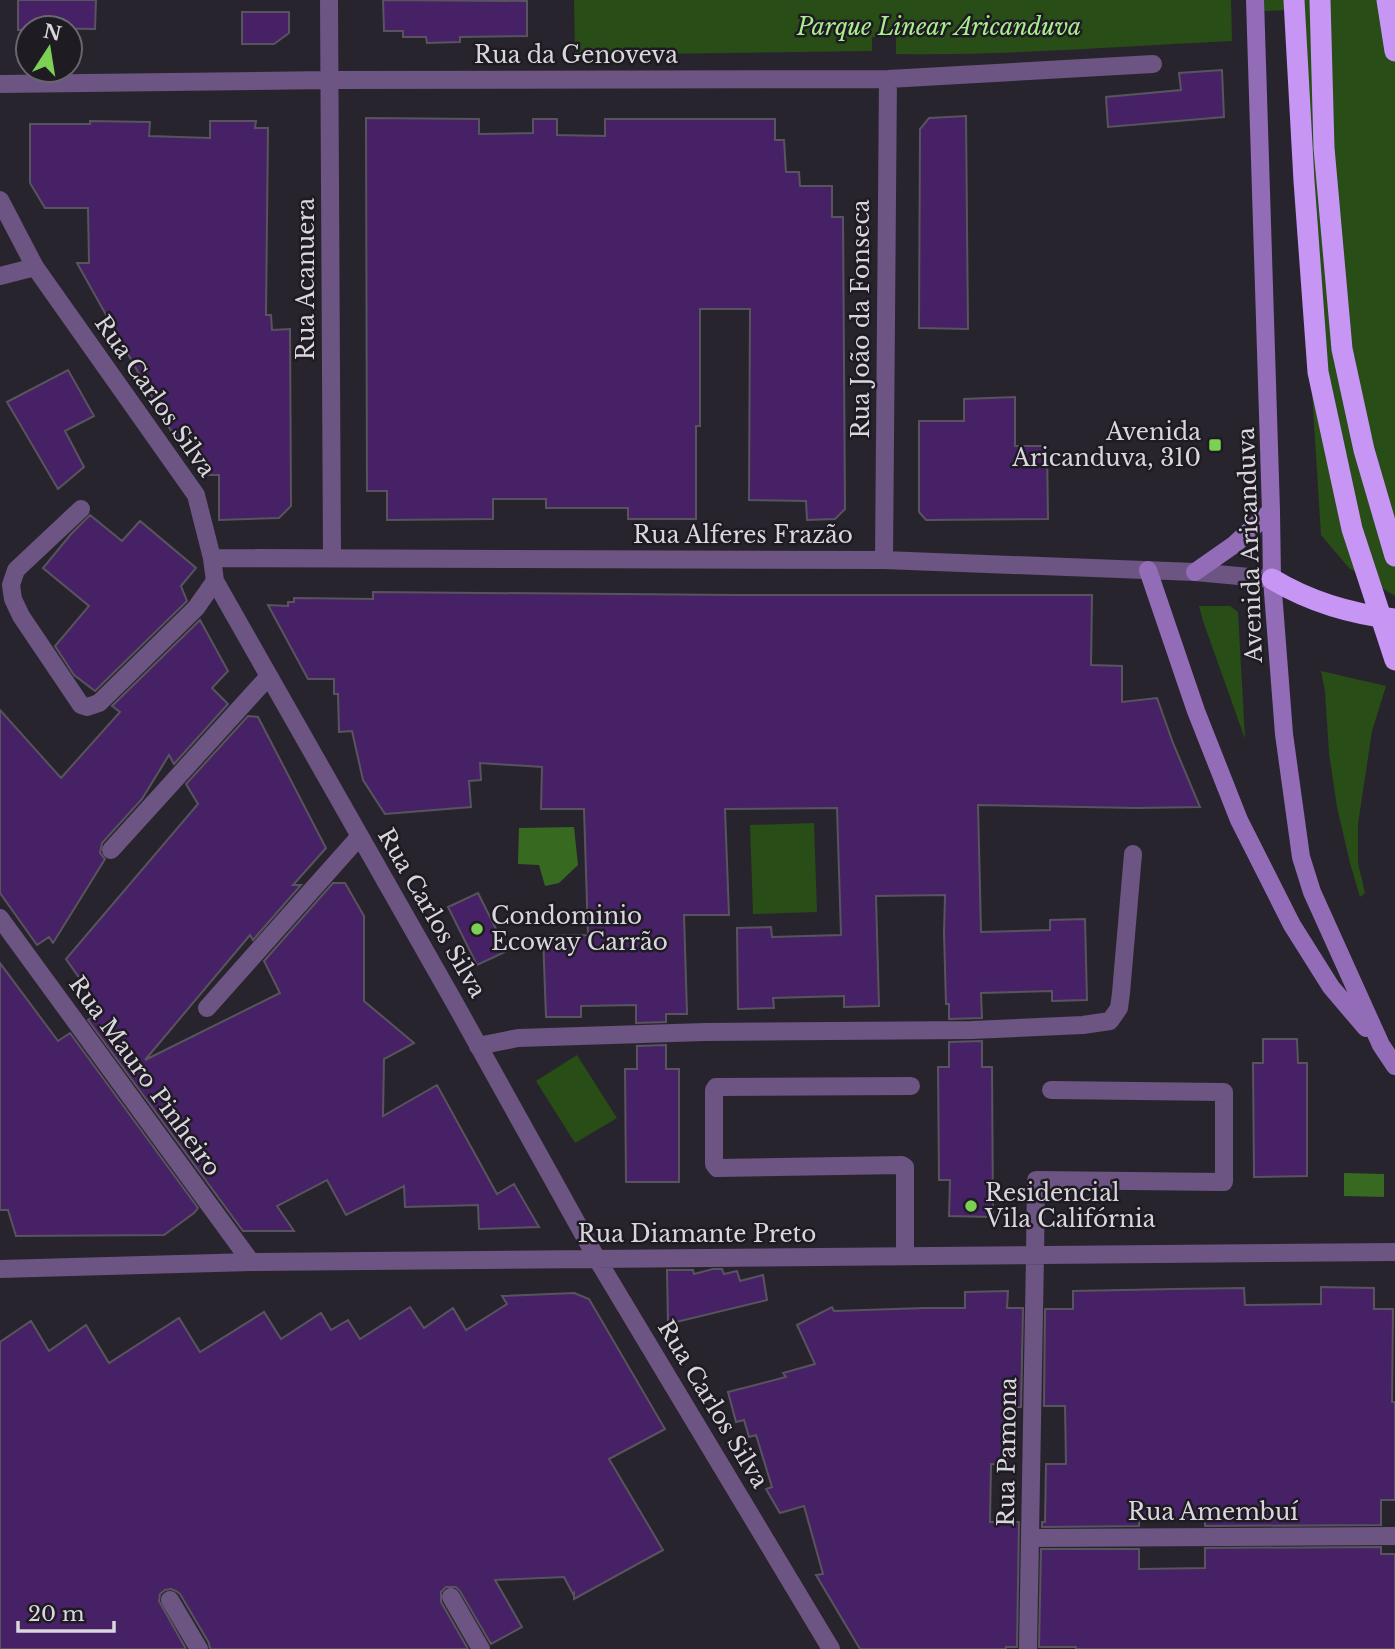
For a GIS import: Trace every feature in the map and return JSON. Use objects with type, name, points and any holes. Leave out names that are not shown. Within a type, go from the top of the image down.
[{"type":"highway","points":[[1294,0],[1318,372],[1352,528],[1395,660]]},
{"type":"highway","points":[[1320,0],[1324,148],[1342,349],[1364,450],[1395,556]]},
{"type":"highway","points":[[1387,0],[1395,51]]},
{"type":"highway","points":[[1272,579],[1306,597],[1342,610],[1395,619]]},
{"type":"main road","name":"Avenida Aricanduva","points":[[1255,0],[1272,579],[1284,734],[1301,857],[1312,892],[1381,1045],[1395,1066]]},
{"type":"main road","points":[[1195,572],[1235,544],[1271,511]]},
{"type":"main road","points":[[1148,570],[1196,711],[1239,820],[1292,925],[1331,987],[1381,1045]]},
{"type":"street","name":"Rua Acanuera","points":[[330,0],[332,558]]},
{"type":"street","name":"Rua da Genoveva","points":[[0,84],[330,80],[888,79],[1153,64]]},
{"type":"street","name":"Rua João da Fonseca","points":[[884,560],[888,79]]},
{"type":"street","name":"Rua Carlos Silva","points":[[0,200],[35,267],[196,495],[215,580],[597,1259],[831,1649]]},
{"type":"street","points":[[0,276],[35,267]]},
{"type":"street","points":[[81,509],[16,570],[11,585],[13,599],[21,617],[81,705],[88,707],[99,703],[196,608],[215,580]]},
{"type":"street","name":"Rua Alferes Frazão","points":[[212,558],[884,560],[1195,572],[1272,579]]},
{"type":"street","points":[[111,850],[269,676]]},
{"type":"street","points":[[207,1008],[360,836]]},
{"type":"street","points":[[478,1046],[517,1038],[705,1032],[972,1030],[1083,1025],[1110,1021],[1119,1008],[1133,853]]},
{"type":"street","name":"Rua Mauro Pinheiro","points":[[0,918],[251,1262]]},
{"type":"street","points":[[905,1256],[904,1165],[717,1168],[714,1164],[714,1090],[716,1087],[911,1086]]},
{"type":"street","name":"Rua Pamona","points":[[1028,1649],[1035,1180],[1224,1182],[1224,1092],[1051,1090]]},
{"type":"street","name":"Rua Diamante Preto","points":[[0,1269],[251,1262],[1395,1252]]},
{"type":"street","name":"Rua Amembuí","points":[[1030,1538],[1395,1536]]},
{"type":"street","points":[[452,1597],[481,1649]]},
{"type":"street","points":[[170,1600],[199,1649]]},
{"type":"green space","name":"Parque Linear Aricanduva","points":[[574,0],[1231,0],[1232,41],[1022,52],[896,54],[896,37],[872,37],[872,51],[575,55]]},
{"type":"green space","points":[[1262,0],[1395,0],[1395,596],[1349,568],[1321,535],[1288,10],[1263,11]]},
{"type":"green space","points":[[1199,606],[1230,606],[1238,612],[1245,739]]},
{"type":"green space","points":[[1321,671],[1386,686],[1372,731],[1358,824],[1358,863],[1365,893],[1360,897],[1337,807]]},
{"type":"green space","points":[[814,823],[817,912],[753,914],[750,825]]},
{"type":"green space","points":[[577,1055],[617,1118],[575,1143],[536,1081]]},
{"type":"shaded area","points":[[574,827],[578,865],[559,883],[545,886],[539,865],[518,864],[519,828]]},
{"type":"shaded area","points":[[1344,1173],[1384,1174],[1384,1197],[1344,1196]]},
{"type":"building","points":[[18,0],[96,0],[95,29],[84,29],[84,14],[18,14]]},
{"type":"building","points":[[383,0],[527,1],[527,36],[460,37],[460,42],[427,43],[426,37],[403,37],[403,31],[384,31]]},
{"type":"building","points":[[242,12],[289,12],[289,33],[274,44],[242,44]]},
{"type":"building","points":[[1222,70],[1224,117],[1108,127],[1106,97],[1181,90],[1179,73]]},
{"type":"building","points":[[966,116],[968,329],[919,328],[920,129],[929,118]]},
{"type":"building","points":[[366,118],[479,119],[479,134],[533,133],[533,119],[557,119],[557,135],[605,136],[605,119],[775,119],[775,140],[784,140],[786,172],[799,172],[800,186],[832,186],[832,217],[843,217],[845,509],[835,519],[807,520],[806,501],[749,500],[750,309],[700,309],[700,426],[696,426],[696,519],[628,519],[628,508],[546,508],[546,499],[493,499],[493,519],[387,520],[387,491],[367,491]]},
{"type":"building","points":[[90,121],[150,122],[149,136],[210,138],[210,121],[256,121],[255,128],[268,128],[266,315],[271,315],[272,330],[290,329],[291,506],[279,518],[219,520],[219,475],[203,475],[203,455],[196,455],[196,437],[175,438],[77,263],[89,263],[88,208],[45,208],[30,183],[30,124],[90,124]]},
{"type":"building","points":[[68,370],[94,416],[65,431],[84,467],[58,489],[7,402]]},
{"type":"building","points":[[1015,397],[1015,446],[1047,446],[1048,519],[926,520],[919,512],[919,421],[964,421],[964,399]]},
{"type":"building","points":[[90,515],[122,541],[140,521],[196,568],[181,586],[187,601],[95,691],[74,675],[55,646],[89,606],[43,568]]},
{"type":"building","points":[[373,592],[1092,595],[1091,665],[1122,666],[1122,702],[1157,698],[1200,807],[978,805],[981,932],[1050,930],[1050,920],[1085,919],[1087,1000],[1052,1001],[1052,991],[981,993],[982,1018],[949,1019],[949,1004],[946,1004],[945,895],[876,896],[879,1006],[844,1007],[844,996],[773,998],[774,1008],[738,1009],[737,928],[771,927],[772,937],[841,935],[837,808],[725,809],[729,915],[684,915],[687,1014],[666,1014],[666,1022],[636,1023],[636,1005],[581,1006],[581,1017],[546,1017],[543,936],[588,935],[584,809],[541,809],[542,767],[480,763],[481,780],[469,781],[471,807],[385,814],[363,780],[352,731],[339,732],[338,694],[334,694],[334,679],[308,679],[268,605],[288,606],[288,602],[294,602],[294,598],[373,599]]},
{"type":"building","points":[[200,620],[228,671],[212,688],[228,704],[174,764],[169,755],[142,799],[102,843],[100,853],[105,859],[53,943],[49,937],[37,945],[0,893],[0,710],[61,778],[120,712],[112,706]]},
{"type":"building","points":[[248,716],[258,717],[326,848],[293,885],[301,885],[253,940],[250,935],[145,1060],[280,993],[264,961],[333,883],[345,883],[364,916],[364,1001],[414,1043],[384,1059],[383,1116],[437,1085],[497,1194],[514,1184],[539,1227],[479,1229],[478,1205],[405,1207],[404,1186],[346,1215],[327,1180],[277,1206],[294,1231],[243,1231],[88,1020],[102,1010],[66,959],[198,804],[186,784]]},
{"type":"building","name":"Condominio Ecoway Carrão","points":[[478,893],[507,951],[477,965],[448,907]]},
{"type":"building","points":[[0,963],[58,1041],[70,1033],[198,1208],[164,1235],[16,1236],[8,1210],[0,1210]]},
{"type":"building","points":[[1263,1039],[1297,1039],[1298,1063],[1307,1063],[1307,1176],[1254,1177],[1253,1063],[1263,1063]]},
{"type":"building","points":[[982,1041],[982,1067],[992,1067],[993,1217],[949,1216],[950,1180],[939,1180],[938,1067],[949,1067],[949,1042]]},
{"type":"building","points":[[666,1045],[666,1069],[679,1069],[679,1182],[626,1182],[625,1069],[637,1069],[637,1046]]},
{"type":"building","points":[[722,1269],[724,1274],[737,1271],[740,1281],[763,1275],[767,1300],[668,1324],[667,1270],[693,1270],[694,1274]]},
{"type":"building","points":[[1321,1287],[1374,1288],[1374,1309],[1393,1309],[1395,1500],[1381,1500],[1381,1525],[1205,1526],[1205,1518],[1139,1519],[1139,1526],[1042,1527],[1042,1522],[1045,1522],[1046,1464],[1066,1464],[1065,1406],[1044,1406],[1045,1309],[1073,1309],[1073,1291],[1174,1289],[1244,1288],[1245,1305],[1321,1304]]},
{"type":"building","points":[[1008,1291],[1007,1308],[1023,1308],[1021,1407],[1008,1407],[1007,1465],[991,1464],[990,1522],[1019,1522],[1017,1647],[860,1649],[816,1575],[823,1574],[804,1506],[780,1513],[766,1489],[772,1487],[756,1435],[749,1437],[744,1420],[736,1422],[728,1392],[786,1377],[783,1373],[815,1364],[797,1325],[832,1307],[834,1311],[965,1308],[965,1292]]},
{"type":"building","points":[[574,1293],[589,1299],[665,1429],[609,1459],[663,1550],[574,1599],[574,1593],[564,1577],[495,1580],[522,1627],[491,1644],[460,1591],[456,1587],[446,1587],[441,1592],[441,1602],[468,1649],[210,1649],[180,1594],[171,1589],[160,1594],[159,1601],[186,1649],[0,1649],[0,1342],[31,1321],[49,1351],[86,1325],[109,1363],[179,1318],[200,1352],[264,1312],[281,1339],[321,1313],[331,1330],[348,1320],[360,1339],[410,1307],[424,1328],[453,1308],[466,1330],[507,1304],[502,1296]]},
{"type":"building","points":[[1381,1547],[1381,1554],[1395,1554],[1395,1649],[1039,1647],[1041,1549],[1139,1549],[1139,1569],[1205,1568],[1205,1548]]},
{"type":"place","name":"Avenida Aricanduva, 310","points":[[1215,445]]},
{"type":"place","name":"Condominio Ecoway Carrão","points":[[477,929]]},
{"type":"place","name":"Residencial Vila Califórnia","points":[[971,1206]]}]
